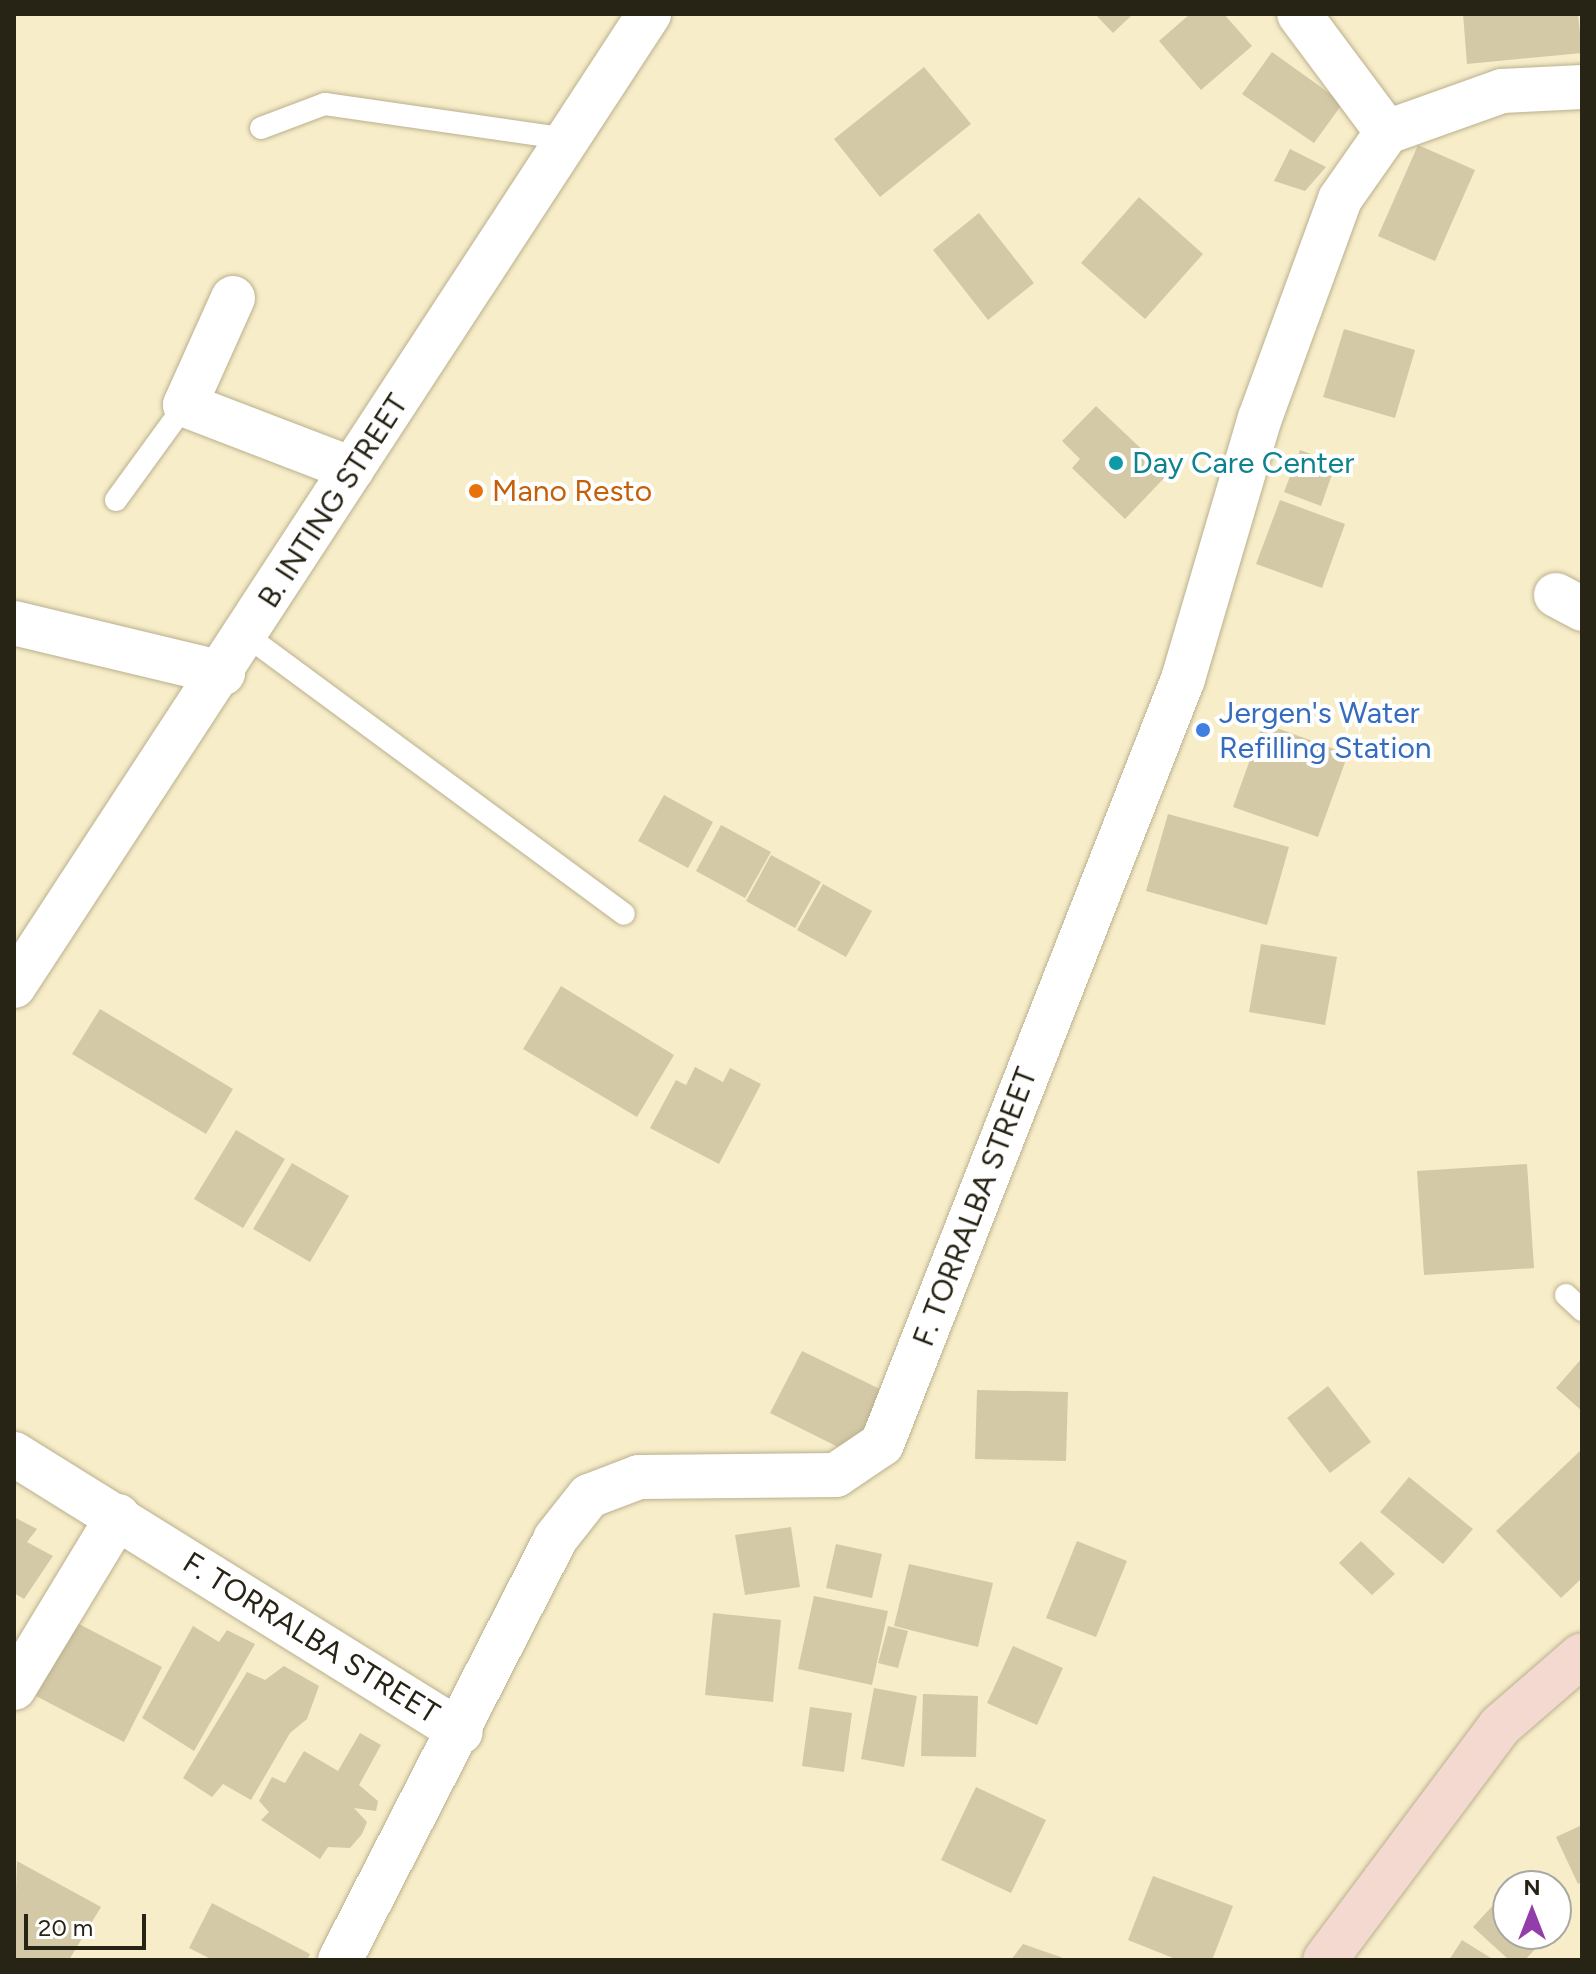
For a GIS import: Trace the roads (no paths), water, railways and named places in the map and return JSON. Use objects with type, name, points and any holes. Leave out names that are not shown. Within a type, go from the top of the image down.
[{"type":"main road","points":[[1325,1960],[1500,1726],[1582,1655]]},
{"type":"street","name":"B. INTING STREET","points":[[14,986],[223,673],[352,469],[649,14]]},
{"type":"street","points":[[1299,14],[1387,132],[1502,91],[1582,87]]},
{"type":"street","name":"F. TORRALBA STREET","points":[[14,1454],[461,1732],[555,1539],[589,1496],[639,1477],[836,1475],[882,1444],[1183,679],[1260,418],[1340,199],[1387,132]]},
{"type":"street","points":[[233,298],[185,405],[352,469]]},
{"type":"street","points":[[14,623],[223,673]]},
{"type":"street","points":[[14,1688],[118,1516]]},
{"type":"street","points":[[340,1960],[461,1732]]},
{"type":"lane","points":[[261,128],[325,104],[568,139]]},
{"type":"lane","points":[[116,500],[185,405]]},
{"type":"lane","points":[[247,636],[624,914]]},
{"type":"place","name":"Day Care Center","points":[[1116,463]]},
{"type":"place","name":"Mano Resto","points":[[476,491]]},
{"type":"place","name":"Jergen's Water Refilling Station","points":[[1203,730]]}]
